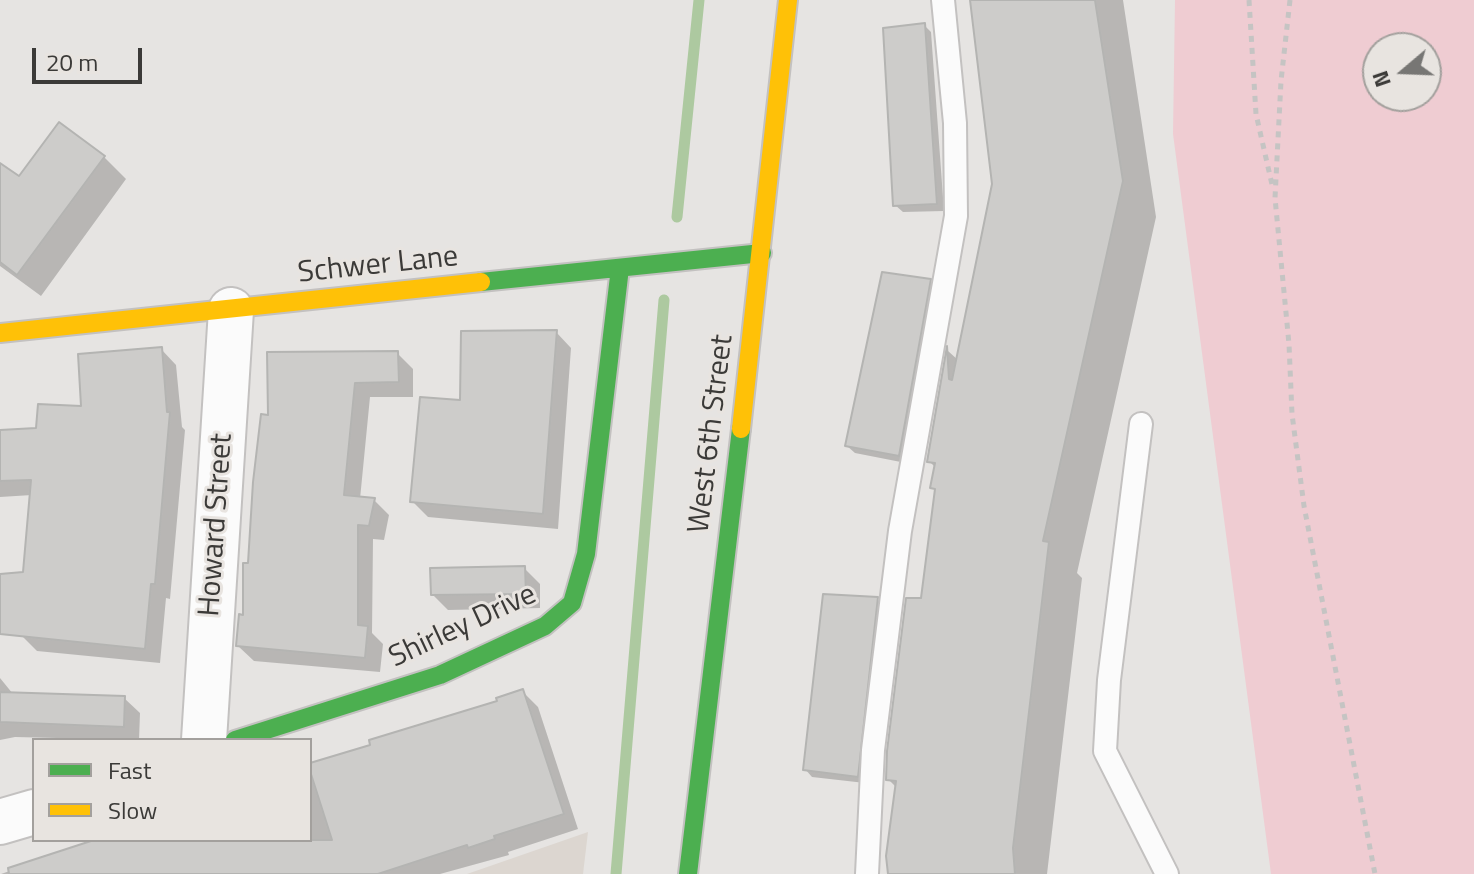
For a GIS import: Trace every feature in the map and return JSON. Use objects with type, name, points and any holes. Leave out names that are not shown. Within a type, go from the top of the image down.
[{"type":"street","name":"West 6th Street","points":[[688,874],[762,253],[788,0]]},
{"type":"street","name":"Schwer Lane","points":[[0,333],[762,253]]},
{"type":"street","name":"Shirley Drive","points":[[241,738],[440,675],[545,626],[572,603],[586,554],[620,268]]},
{"type":"street","name":"Howard Street","points":[[204,738],[231,310]]},
{"type":"street","points":[[0,822],[32,813]]},
{"type":"lane","points":[[867,874],[873,750],[900,531],[956,216],[955,123],[943,0]]},
{"type":"lane","points":[[1141,424],[1109,680],[1105,751],[1167,874]]},
{"type":"path","points":[[1249,0],[1256,114],[1275,198],[1289,344],[1292,414],[1304,506],[1375,874]]},
{"type":"path","points":[[1275,198],[1281,81],[1290,0]]},
{"type":"shaded area","points":[[1175,0],[1474,0],[1474,874],[1271,874],[1173,134]]},
{"type":"shaded area","points":[[588,832],[583,874],[467,874]]},
{"type":"building","points":[[970,0],[1095,0],[1123,181],[1043,541],[1049,542],[1013,848],[1015,874],[888,874],[886,856],[896,781],[886,780],[887,751],[906,598],[921,598],[935,489],[930,488],[935,463],[927,462],[947,346],[949,379],[952,380],[992,184]]},
{"type":"building","points":[[925,23],[937,204],[893,206],[883,28]]},
{"type":"building","points":[[59,122],[105,156],[17,275],[0,262],[0,163],[19,176]]},
{"type":"building","points":[[882,272],[931,279],[899,456],[845,446]]},
{"type":"building","points":[[557,330],[543,514],[410,502],[420,397],[460,400],[461,331]]},
{"type":"building","points":[[162,347],[167,412],[170,412],[155,584],[151,584],[145,649],[0,634],[0,574],[23,572],[31,480],[0,481],[0,430],[36,428],[38,404],[81,406],[78,354]]},
{"type":"building","points":[[398,351],[399,382],[355,383],[344,495],[375,498],[369,526],[358,525],[358,625],[368,626],[365,658],[236,646],[239,614],[243,615],[243,563],[248,563],[261,414],[268,415],[267,352]]},
{"type":"building","points":[[525,566],[526,594],[431,595],[430,568]]},
{"type":"building","points":[[823,594],[878,597],[858,777],[803,770]]},
{"type":"building","points":[[523,689],[564,814],[494,836],[495,839],[468,848],[467,845],[378,874],[9,874],[8,868],[88,842],[332,840],[312,777],[312,762],[370,745],[369,740],[497,701],[496,698]]},
{"type":"building","points":[[0,692],[125,696],[124,727],[0,722]]},
{"type":"waterway","points":[[677,217],[699,0]]},
{"type":"waterway","points":[[616,874],[664,300]]},
{"type":"traffic: fast","points":[[481,282],[762,253]]},
{"type":"traffic: fast","points":[[241,738],[440,675],[545,626],[572,603],[586,554],[620,268]]},
{"type":"traffic: fast","points":[[688,874],[741,429]]},
{"type":"traffic: slow","points":[[741,429],[788,0]]},
{"type":"traffic: slow","points":[[0,333],[481,282]]}]
